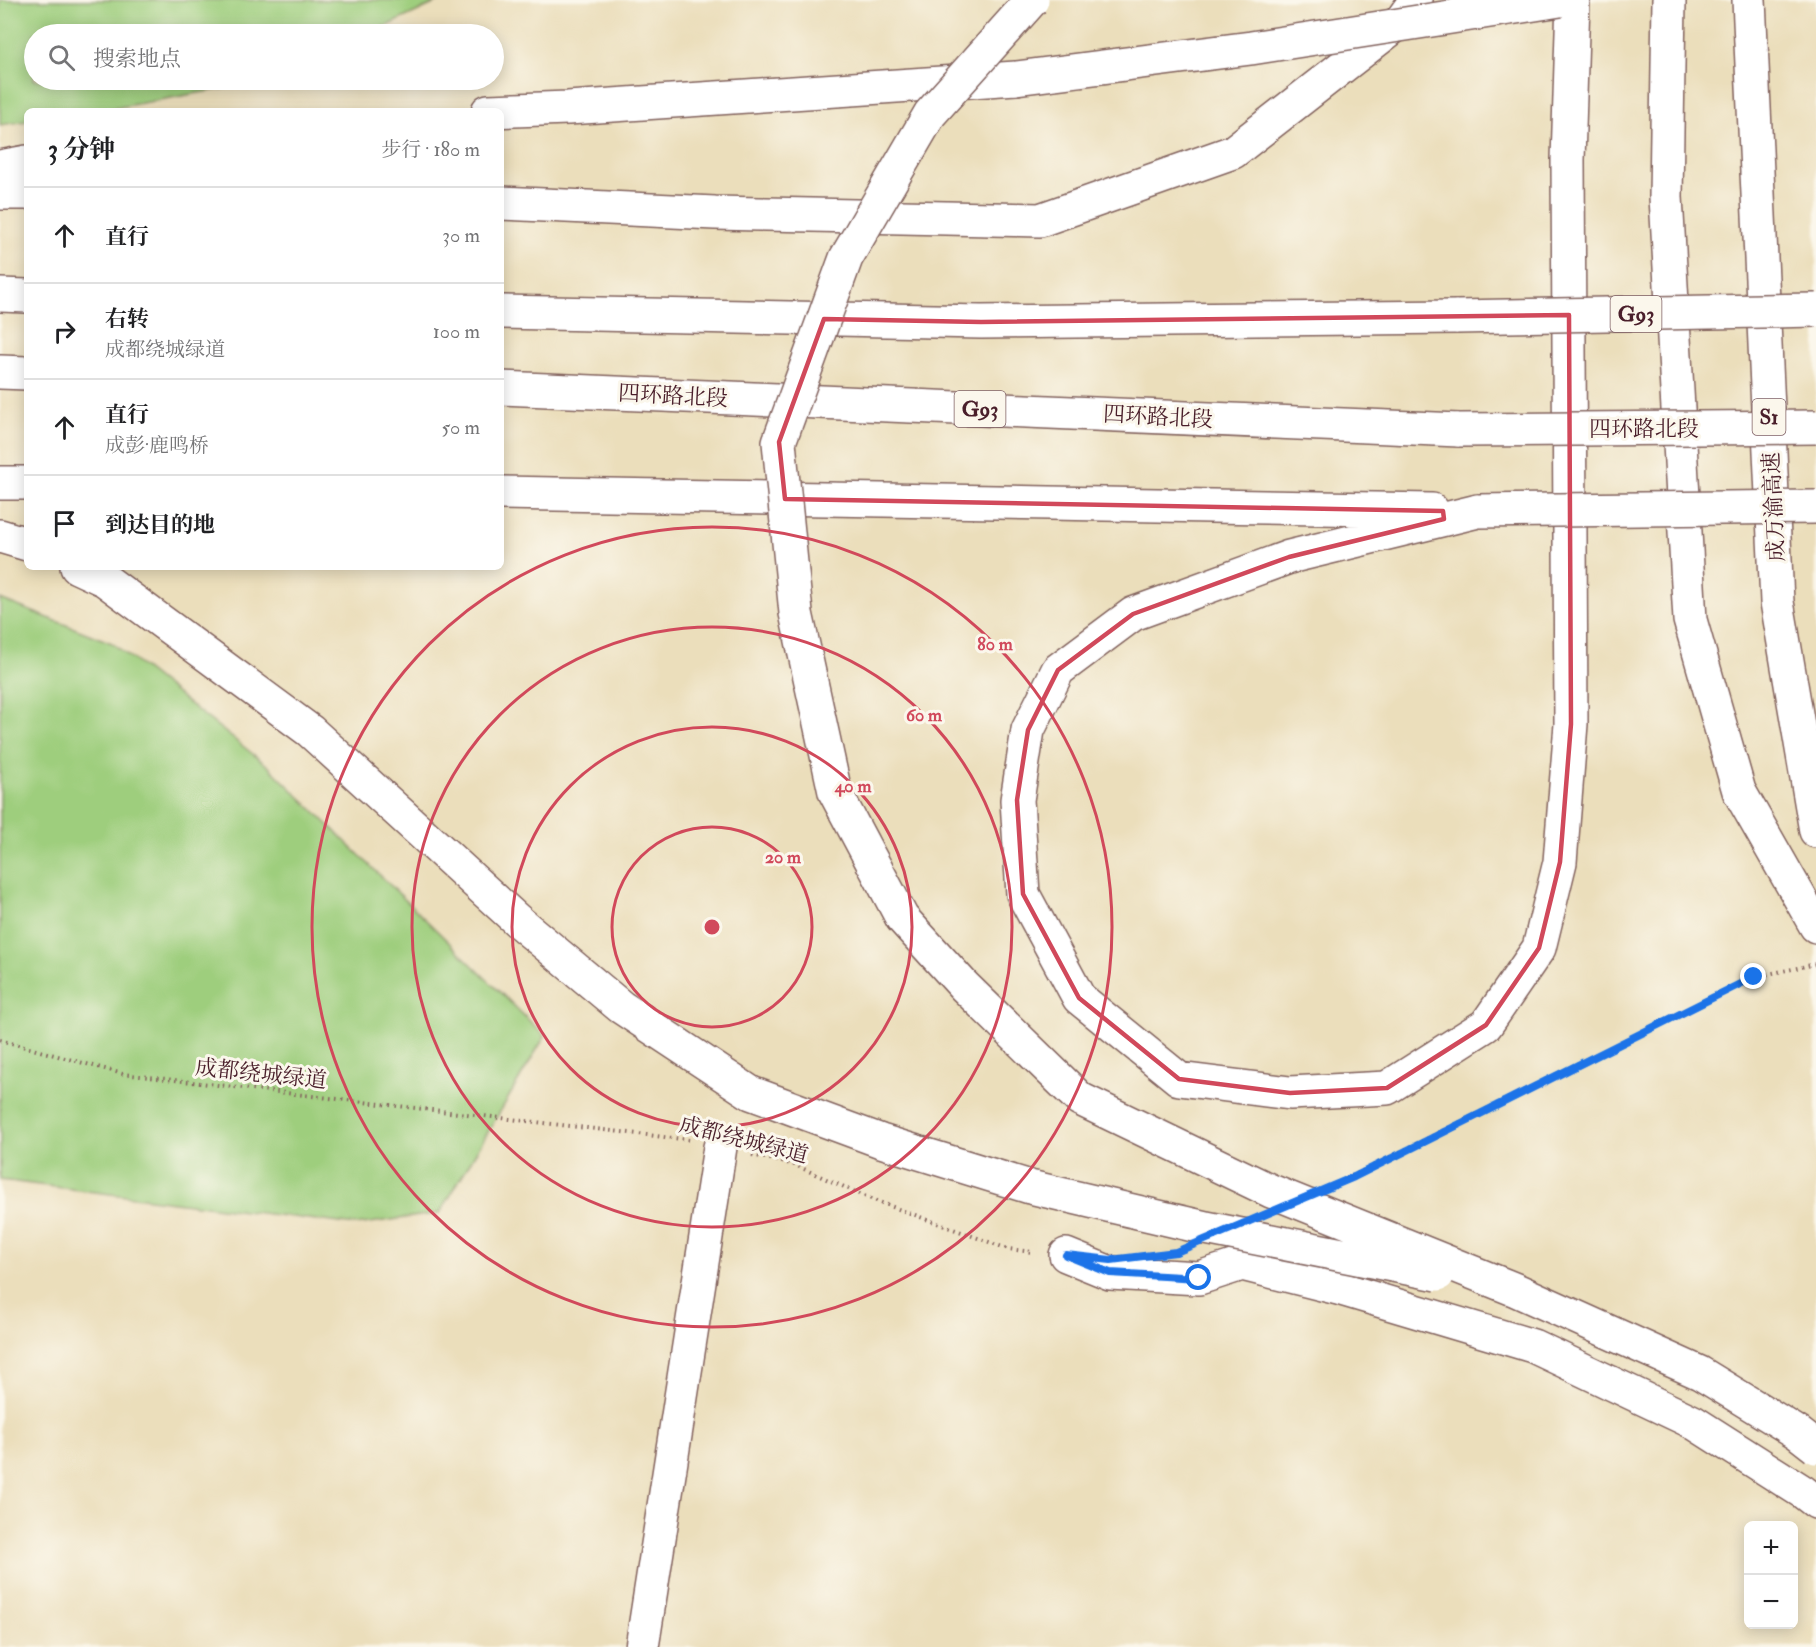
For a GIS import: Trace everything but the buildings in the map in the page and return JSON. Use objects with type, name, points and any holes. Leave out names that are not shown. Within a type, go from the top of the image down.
[{"type":"main road","points":[[1032,0],[930,114],[846,258],[779,441],[796,613],[835,792],[902,918],[964,986],[1080,1098],[1271,1191],[1516,1290],[1700,1373],[1798,1433],[1816,1447]]},
{"type":"main road","points":[[504,203],[715,213],[1040,220],[1233,152],[1401,21],[1416,0]]},
{"type":"main road","points":[[504,110],[1016,78],[1251,48],[1560,0]]},
{"type":"main road","points":[[1478,511],[1289,557],[1133,614],[1058,670],[1028,730],[1017,800],[1023,894],[1079,998],[1179,1079],[1290,1093],[1387,1088],[1486,1025],[1539,948],[1560,862],[1571,724],[1568,160],[1573,0]]},
{"type":"main road","points":[[1669,0],[1666,197],[1690,620],[1739,791],[1816,926]]},
{"type":"main road","name":"成万渝高速","points":[[1749,0],[1778,603],[1816,831]]},
{"type":"main road","points":[[0,167],[24,163]]},
{"type":"main road","points":[[0,193],[24,193]]},
{"type":"main road","points":[[0,295],[24,296]]},
{"type":"main road","name":"G93","points":[[504,312],[981,322],[1457,317],[1816,310]]},
{"type":"main road","points":[[0,372],[24,373]]},
{"type":"main road","name":"四环路北段","points":[[504,387],[1459,430],[1816,427]]},
{"type":"main road","points":[[0,483],[24,483]]},
{"type":"main road","points":[[504,493],[1478,511],[1816,507]]},
{"type":"main road","points":[[0,536],[24,543]]},
{"type":"main road","points":[[83,570],[105,580],[310,731],[519,922],[621,1007],[751,1093],[860,1133],[1030,1187],[1206,1228],[1516,1290]]},
{"type":"main road","points":[[642,1647],[720,1147]]},
{"type":"main road","points":[[1066,1255],[1110,1273],[1199,1278],[1242,1264],[1338,1288],[1533,1346],[1693,1422],[1816,1502]]},
{"type":"path","points":[[1334,1185],[1754,977],[1816,964]]},
{"type":"path","name":"成都绕城绿道","points":[[0,1040],[123,1074],[671,1136],[795,1165],[871,1199],[1008,1249],[1066,1255]]},
{"type":"highlighted area","points":[[1569,315],[1571,724],[1560,862],[1539,948],[1486,1025],[1387,1088],[1290,1093],[1179,1079],[1079,998],[1023,894],[1017,800],[1028,730],[1058,670],[1133,614],[1289,557],[1444,519],[1443,511],[785,499],[779,442],[824,319],[981,322]]},
{"type":"green space","points":[[0,0],[442,0],[390,24],[24,24],[24,90],[215,90],[115,108],[24,108],[24,121],[0,125]]},
{"type":"green space","points":[[0,599],[112,643],[268,766],[545,1036],[440,1213],[356,1225],[0,1180]]},
{"type":"route","points":[[1199,1278],[1110,1273],[1066,1255],[1111,1260],[1176,1252],[1354,1177],[1754,977]]}]
